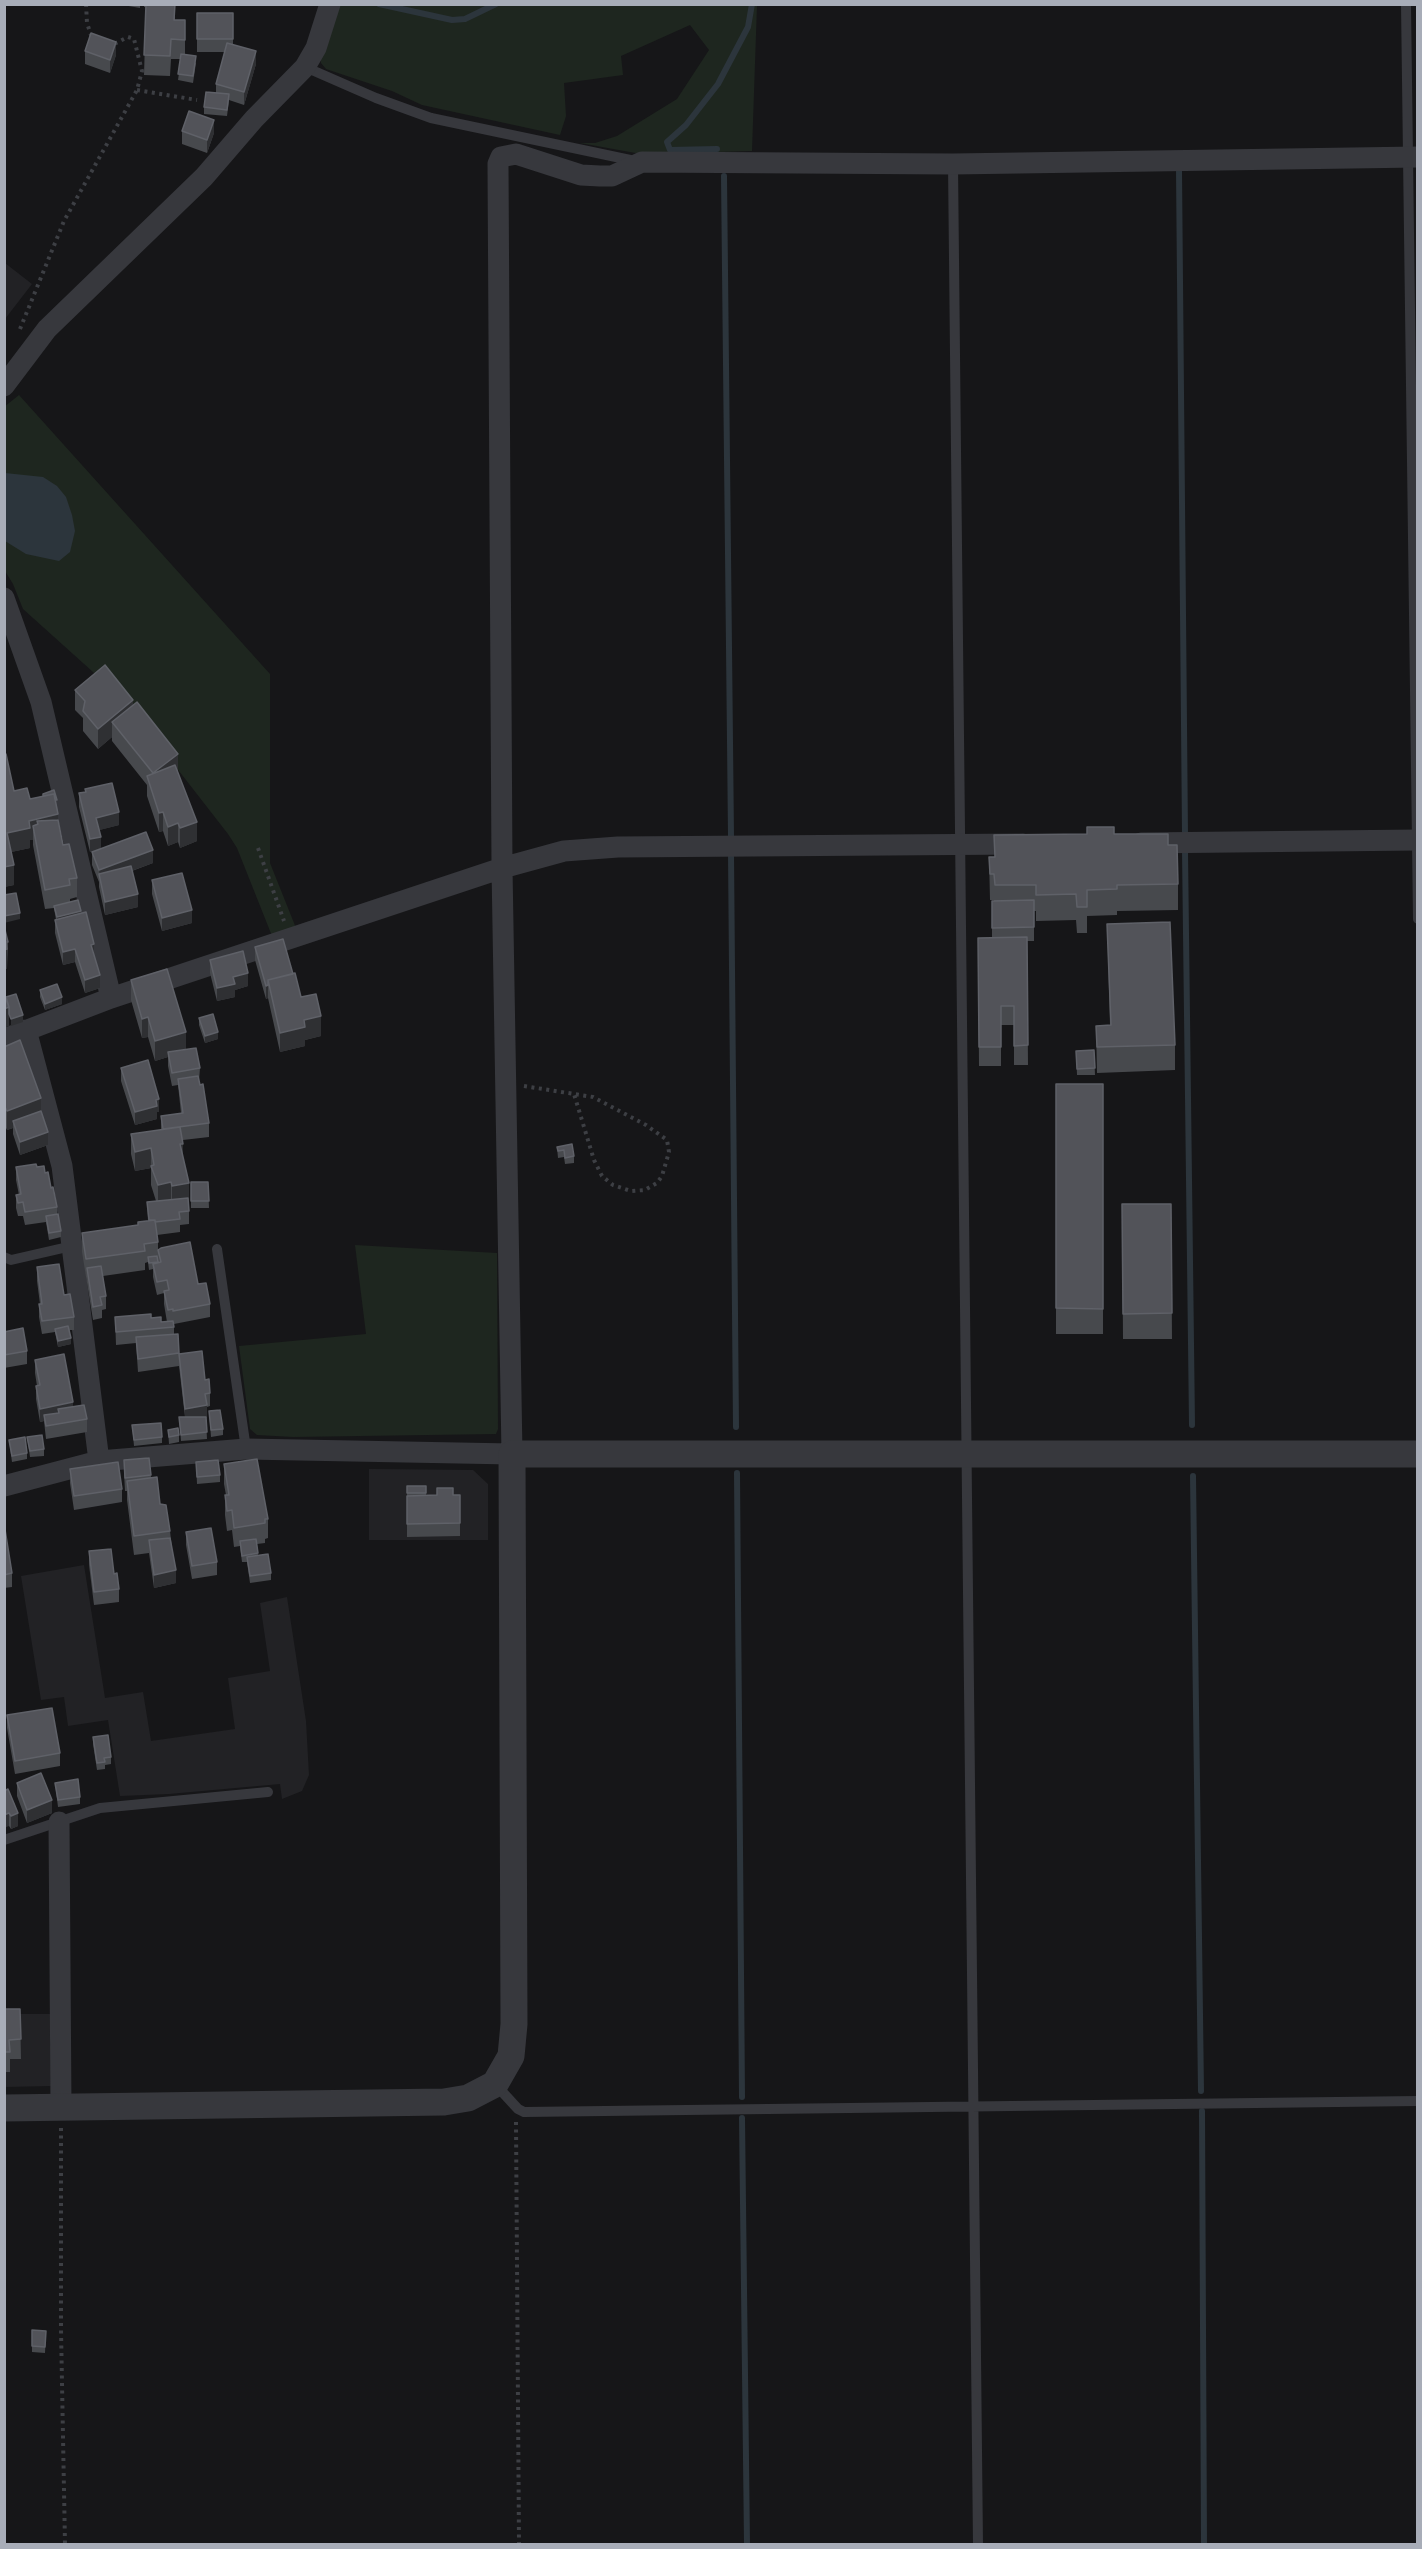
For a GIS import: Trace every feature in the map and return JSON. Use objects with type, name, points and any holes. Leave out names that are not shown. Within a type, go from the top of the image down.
[{"type":"street","points":[[4,386],[47,329],[204,177],[254,119],[305,67],[316,48],[330,4]]},
{"type":"street","points":[[4,2108],[444,2102],[468,2097],[495,2084],[511,2056],[514,2024],[512,1454],[502,868],[498,164],[501,157],[516,154],[581,175],[612,176],[642,162],[953,164],[1412,158]]},
{"type":"street","points":[[4,598],[41,702],[111,998]]},
{"type":"street","points":[[1123,843],[1417,840]]},
{"type":"street","points":[[4,1039],[111,998],[539,857],[593,848],[1041,844]]},
{"type":"street","points":[[26,1030],[62,1166],[99,1461]]},
{"type":"street","points":[[4,1486],[99,1461],[246,1449],[512,1454],[1418,1454]]},
{"type":"street","points":[[59,1822],[61,2107]]},
{"type":"lane","points":[[1406,4],[1412,158],[1418,919]]},
{"type":"lane","points":[[305,67],[376,98],[431,118],[642,162]]},
{"type":"lane","points":[[953,164],[958,845],[978,2544]]},
{"type":"lane","points":[[4,1257],[11,1260],[72,1246]]},
{"type":"lane","points":[[218,1249],[246,1449]]},
{"type":"lane","points":[[4,1840],[100,1809],[268,1792]]},
{"type":"lane","points":[[495,2084],[518,2109],[524,2112],[1418,2101]]},
{"type":"path","points":[[86,4],[87,23],[92,38],[99,44]]},
{"type":"path","points":[[16,340],[64,221],[137,90],[142,71],[134,39],[128,37],[114,45],[106,45]]},
{"type":"path","points":[[137,90],[197,100]]},
{"type":"path","points":[[258,848],[291,939]]},
{"type":"path","points":[[505,1086],[525,1086],[593,1097],[646,1125],[667,1140],[669,1152],[662,1176],[657,1183],[645,1190],[630,1191],[613,1185],[602,1176],[594,1160],[574,1094]]},
{"type":"path","points":[[61,2107],[61,2329],[65,2544]]},
{"type":"path","points":[[518,2109],[516,2317],[519,2544]]},
{"type":"shaded area","points":[[339,5],[757,5],[752,151],[641,154],[580,143],[595,143],[617,136],[677,99],[709,50],[690,25],[621,56],[623,75],[564,83],[566,116],[560,135],[422,105],[392,91],[326,69],[321,63],[321,56]]},
{"type":"shaded area","points":[[5,263],[32,284],[5,319]]},
{"type":"shaded area","points":[[19,395],[270,674],[270,863],[296,928],[272,936],[237,848],[228,834],[151,735],[93,672],[23,609],[5,571],[4,407]]},
{"type":"shaded area","points":[[5,473],[43,477],[57,486],[66,497],[75,531],[70,552],[59,561],[26,554],[5,541]]},
{"type":"shaded area","points":[[355,1245],[497,1253],[498,1429],[496,1434],[293,1437],[257,1435],[250,1429],[239,1346],[366,1334]]},
{"type":"shaded area","points":[[369,1469],[473,1470],[488,1484],[488,1540],[369,1540]]},
{"type":"shaded area","points":[[84,1565],[105,1698],[143,1692],[151,1741],[235,1729],[228,1678],[270,1671],[260,1603],[287,1597],[306,1721],[309,1775],[302,1791],[282,1799],[280,1784],[120,1796],[108,1720],[68,1726],[64,1697],[41,1700],[21,1576]]},
{"type":"shaded area","points":[[4,2014],[50,2014],[51,2086],[5,2087]]},
{"type":"building","points":[[146,4],[175,4],[174,20],[185,20],[185,40],[171,39],[170,56],[144,55]]},
{"type":"building","points":[[197,13],[233,13],[233,39],[197,39]]},
{"type":"building","points":[[91,33],[116,42],[110,60],[85,51]]},
{"type":"building","points":[[227,43],[256,51],[244,92],[216,84]]},
{"type":"building","points":[[181,54],[196,56],[193,76],[178,74]]},
{"type":"building","points":[[206,92],[229,94],[227,110],[204,107]]},
{"type":"building","points":[[189,111],[214,120],[207,140],[182,131]]},
{"type":"building","points":[[105,665],[133,700],[98,729],[83,711],[85,701],[75,690]]},
{"type":"building","points":[[137,702],[178,754],[153,773],[112,722]]},
{"type":"building","points":[[4,754],[6,754],[14,791],[27,788],[30,799],[54,794],[58,814],[29,821],[30,828],[7,833],[14,865],[4,867]]},
{"type":"building","points":[[175,765],[197,822],[180,828],[178,823],[168,827],[163,812],[159,813],[147,776]]},
{"type":"building","points":[[112,783],[119,812],[96,818],[101,837],[90,839],[79,793],[86,792],[85,789]]},
{"type":"building","points":[[54,790],[57,800],[54,794],[43,796],[43,794]]},
{"type":"building","points":[[58,820],[63,845],[69,844],[77,878],[69,879],[70,885],[45,890],[33,826],[38,824],[37,821]]},
{"type":"building","points":[[1087,827],[1114,827],[1114,834],[1168,834],[1168,845],[1177,845],[1178,884],[1117,885],[1117,889],[1087,890],[1087,907],[1077,907],[1076,894],[1036,895],[1036,885],[995,885],[994,874],[990,874],[989,857],[995,857],[994,835],[1087,834]]},
{"type":"building","points":[[146,832],[153,850],[99,870],[92,852]]},
{"type":"building","points":[[131,866],[138,894],[105,902],[99,874]]},
{"type":"building","points":[[182,873],[192,910],[162,918],[152,880]]},
{"type":"building","points":[[16,893],[20,913],[4,916],[4,895]]},
{"type":"building","points":[[78,900],[81,911],[57,917],[54,906]]},
{"type":"building","points":[[1034,900],[1034,927],[992,928],[992,901]]},
{"type":"building","points":[[86,912],[94,944],[91,945],[100,975],[85,980],[75,949],[63,952],[55,920]]},
{"type":"building","points":[[1170,922],[1175,1045],[1097,1047],[1096,1026],[1111,1025],[1107,924]]},
{"type":"building","points":[[4,926],[8,942],[6,942],[7,949],[4,950]]},
{"type":"building","points":[[1027,937],[1028,1045],[1014,1046],[1014,1006],[1001,1006],[1001,1047],[979,1047],[978,938]]},
{"type":"building","points":[[283,939],[293,974],[268,980],[266,986],[255,947]]},
{"type":"building","points":[[243,951],[248,973],[233,977],[235,984],[217,988],[210,960]]},
{"type":"building","points":[[167,969],[186,1032],[155,1041],[148,1017],[142,1019],[131,980]]},
{"type":"building","points":[[295,973],[301,997],[316,994],[321,1016],[304,1020],[305,1027],[280,1033],[268,980]]},
{"type":"building","points":[[57,984],[62,997],[45,1004],[40,990]]},
{"type":"building","points":[[4,994],[9,1007],[4,1009]]},
{"type":"building","points":[[16,994],[23,1015],[11,1019],[6,997]]},
{"type":"building","points":[[213,1014],[218,1032],[205,1036],[199,1018]]},
{"type":"building","points":[[20,1040],[41,1098],[7,1111],[4,1105],[4,1047]]},
{"type":"building","points":[[196,1048],[200,1068],[172,1073],[168,1052]]},
{"type":"building","points":[[1094,1050],[1095,1068],[1077,1069],[1076,1051]]},
{"type":"building","points":[[148,1060],[159,1099],[156,1100],[157,1106],[135,1112],[121,1068]]},
{"type":"building","points":[[198,1076],[200,1085],[203,1084],[209,1123],[163,1129],[161,1116],[183,1113],[178,1079]]},
{"type":"building","points":[[1056,1084],[1103,1084],[1103,1309],[1056,1308]]},
{"type":"building","points":[[41,1111],[48,1132],[20,1142],[13,1121]]},
{"type":"building","points":[[180,1127],[183,1144],[180,1144],[189,1183],[172,1186],[171,1182],[158,1185],[151,1166],[154,1165],[151,1148],[135,1152],[131,1134]]},
{"type":"building","points":[[572,1144],[574,1156],[565,1158],[564,1150],[558,1151],[557,1147]]},
{"type":"building","points":[[36,1164],[37,1167],[44,1166],[45,1173],[48,1172],[57,1207],[25,1212],[23,1202],[18,1203],[16,1195],[21,1194],[16,1167]]},
{"type":"building","points":[[191,1182],[208,1182],[209,1201],[191,1201]]},
{"type":"building","points":[[188,1198],[189,1211],[179,1212],[180,1219],[155,1222],[155,1220],[149,1220],[147,1202]]},
{"type":"building","points":[[1122,1204],[1171,1204],[1172,1313],[1123,1314]]},
{"type":"building","points":[[58,1214],[61,1231],[49,1233],[46,1216]]},
{"type":"building","points":[[155,1220],[158,1242],[144,1244],[145,1251],[86,1259],[82,1233],[138,1225],[138,1222]]},
{"type":"building","points":[[190,1242],[198,1284],[206,1283],[210,1304],[168,1310],[164,1291],[169,1290],[167,1280],[157,1282],[153,1264],[161,1262],[158,1250],[161,1248]]},
{"type":"building","points":[[157,1256],[158,1262],[149,1263],[148,1257]]},
{"type":"building","points":[[59,1264],[64,1295],[70,1294],[74,1317],[42,1321],[37,1267]]},
{"type":"building","points":[[101,1266],[106,1296],[100,1297],[102,1305],[93,1307],[87,1268]]},
{"type":"building","points":[[151,1314],[151,1318],[161,1317],[161,1322],[173,1321],[174,1327],[116,1332],[115,1317]]},
{"type":"building","points":[[68,1326],[71,1338],[58,1341],[55,1329]]},
{"type":"building","points":[[23,1328],[27,1351],[4,1355],[4,1332]]},
{"type":"building","points":[[178,1334],[179,1353],[138,1359],[136,1337]]},
{"type":"building","points":[[202,1351],[205,1380],[209,1379],[210,1393],[205,1394],[207,1405],[185,1409],[179,1354]]},
{"type":"building","points":[[64,1354],[73,1402],[40,1409],[36,1386],[40,1385],[35,1360]]},
{"type":"building","points":[[84,1405],[87,1419],[46,1426],[44,1415],[59,1413],[58,1409]]},
{"type":"building","points":[[220,1410],[223,1429],[211,1430],[209,1411]]},
{"type":"building","points":[[179,1417],[206,1417],[207,1432],[181,1435]]},
{"type":"building","points":[[161,1423],[162,1437],[134,1440],[132,1425]]},
{"type":"building","points":[[178,1428],[179,1435],[169,1437],[168,1430]]},
{"type":"building","points":[[42,1435],[44,1449],[30,1451],[27,1437]]},
{"type":"building","points":[[25,1437],[27,1453],[12,1456],[9,1440]]},
{"type":"building","points":[[149,1458],[151,1475],[125,1478],[124,1460]]},
{"type":"building","points":[[257,1459],[268,1519],[265,1519],[265,1523],[234,1528],[232,1510],[227,1511],[225,1495],[229,1495],[224,1464]]},
{"type":"building","points":[[218,1460],[220,1475],[197,1477],[196,1462]]},
{"type":"building","points":[[118,1462],[122,1489],[74,1496],[70,1469]]},
{"type":"building","points":[[157,1477],[160,1504],[166,1505],[170,1531],[134,1536],[127,1481]]},
{"type":"building","points":[[407,1486],[426,1486],[426,1493],[407,1493]]},
{"type":"building","points":[[437,1488],[453,1488],[453,1495],[460,1495],[460,1523],[407,1524],[407,1496],[437,1495]]},
{"type":"building","points":[[4,1523],[12,1573],[4,1575]]},
{"type":"building","points":[[211,1528],[217,1562],[192,1566],[186,1532]]},
{"type":"building","points":[[170,1538],[176,1570],[154,1575],[149,1540]]},
{"type":"building","points":[[256,1539],[258,1553],[242,1556],[240,1541]]},
{"type":"building","points":[[111,1549],[114,1574],[117,1573],[119,1589],[94,1592],[89,1551]]},
{"type":"building","points":[[268,1554],[271,1573],[250,1576],[247,1557]]},
{"type":"building","points":[[52,1708],[60,1753],[15,1761],[7,1715]]},
{"type":"building","points":[[108,1735],[111,1757],[104,1758],[105,1762],[97,1763],[93,1737]]},
{"type":"building","points":[[41,1773],[52,1800],[27,1810],[17,1783]]},
{"type":"building","points":[[78,1779],[80,1797],[58,1800],[55,1783]]},
{"type":"building","points":[[8,1789],[18,1813],[11,1816],[9,1813],[4,1815],[4,1791]]},
{"type":"building","points":[[4,2009],[20,2009],[21,2039],[9,2040],[10,2052],[4,2052]]},
{"type":"building","points":[[32,2330],[46,2331],[45,2347],[32,2346]]},
{"type":"waterway","points":[[379,4],[452,20],[465,19],[496,4]]},
{"type":"waterway","points":[[717,149],[670,150],[667,142],[686,125],[718,84],[748,27],[752,4]]},
{"type":"waterway","points":[[1179,170],[1185,835]]},
{"type":"waterway","points":[[724,176],[731,836]]},
{"type":"waterway","points":[[1185,851],[1192,1425]]},
{"type":"waterway","points":[[731,854],[736,1427]]},
{"type":"waterway","points":[[737,1473],[742,2097]]},
{"type":"waterway","points":[[1193,1476],[1201,2091]]},
{"type":"waterway","points":[[1202,2111],[1204,2544]]},
{"type":"waterway","points":[[742,2118],[747,2544]]}]
